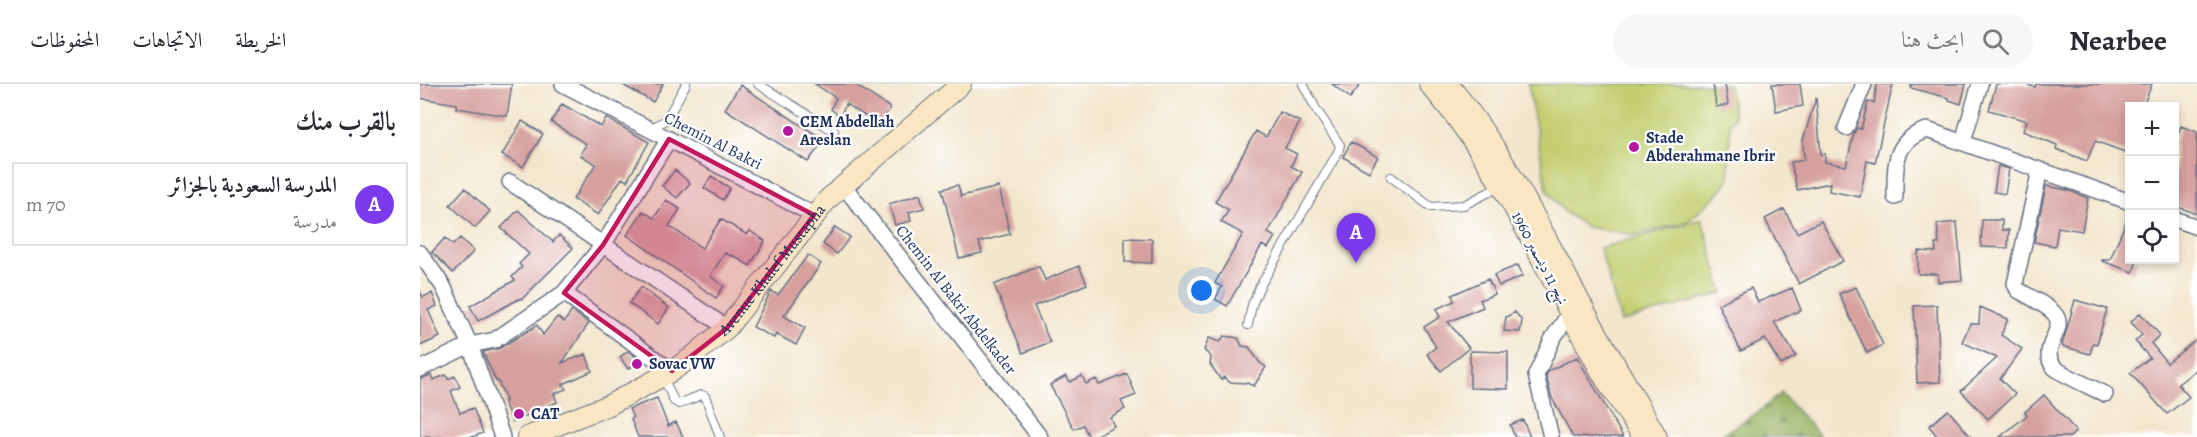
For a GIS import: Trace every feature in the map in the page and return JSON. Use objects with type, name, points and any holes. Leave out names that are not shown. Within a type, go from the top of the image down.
[{"type":"main road","name":"Avenue Khalef Mustapha","points":[[527,437],[609,405],[667,374],[727,328],[814,215],[843,186],[961,84]]},
{"type":"main road","name":"نهج 11 ديسمبر 1960","points":[[1429,84],[1480,152],[1604,377],[1643,437]]},
{"type":"main road","name":"نهج 11 ديسمبر 1960","points":[[1448,84],[1475,119],[1534,213],[1579,301],[1657,437]]},
{"type":"street","name":"Chemin Al Bakri","points":[[563,84],[814,215]]},
{"type":"street","points":[[1846,128],[1864,84]]},
{"type":"street","points":[[1963,141],[1980,84]]},
{"type":"street","points":[[1895,197],[1898,156],[1904,143],[1914,134],[1927,130],[2125,200]]},
{"type":"street","points":[[420,369],[470,345],[495,340],[564,293],[603,245],[669,139]]},
{"type":"street","points":[[2040,170],[2015,284],[2018,290],[2055,313],[2059,321],[2049,354],[2055,368],[2104,394]]},
{"type":"street","points":[[510,182],[727,328]]},
{"type":"street","name":"Chemin Al Bakri Abdelkader","points":[[843,186],[1040,437]]},
{"type":"street","points":[[2179,220],[2197,227]]},
{"type":"street","points":[[420,253],[444,286],[470,345],[502,437]]},
{"type":"street","points":[[564,293],[667,374]]},
{"type":"street","points":[[1551,437],[1536,375],[1553,338],[1570,313]]},
{"type":"lane","points":[[650,129],[666,120],[686,84]]},
{"type":"lane","points":[[758,84],[834,131]]},
{"type":"lane","points":[[1248,326],[1252,305],[1259,288],[1340,145],[1316,109],[1303,84]]},
{"type":"lane","points":[[1391,177],[1431,207],[1464,205],[1500,186]]},
{"type":"lane","points":[[667,374],[674,400],[679,404],[701,395],[705,396],[720,437]]},
{"type":"highlighted area","points":[[669,139],[814,215],[727,328],[672,371],[564,293],[603,245]]},
{"type":"green space","name":"Stade Abderahmane Ibrir","points":[[1528,84],[1729,84],[1734,117],[1730,124],[1729,179],[1717,195],[1687,222],[1634,235],[1587,227],[1564,212],[1547,190]]},
{"type":"green space","points":[[1702,219],[1723,293],[1621,322],[1600,248]]},
{"type":"green space","points":[[1781,393],[1821,437],[1718,437],[1761,410]]},
{"type":"building","points":[[420,84],[512,84],[507,116],[456,108],[457,104],[420,98]]},
{"type":"building","points":[[621,84],[663,84],[653,102]]},
{"type":"building","points":[[815,84],[854,84],[890,108],[879,125],[846,104],[840,116],[831,109],[836,98]]},
{"type":"building","points":[[1332,84],[1361,84],[1350,98]]},
{"type":"building","points":[[1713,84],[1725,84],[1728,105],[1716,107]]},
{"type":"building","points":[[1772,84],[1800,84],[1803,106],[1776,111]]},
{"type":"building","points":[[1877,84],[1893,84],[1875,163],[1867,161],[1860,197],[1829,191],[1830,183],[1797,190],[1791,162],[1804,160],[1803,140],[1816,98],[1821,155],[1825,154],[1825,162],[1846,166],[1854,133],[1857,128],[1861,129],[1868,102],[1874,103]]},
{"type":"building","points":[[1911,84],[1966,84],[1961,104],[1949,98],[1911,88]]},
{"type":"building","points":[[1996,84],[2024,84],[2035,87],[2036,84],[2152,84],[2145,102],[2125,102],[2125,152],[2095,141],[2087,161],[2056,149],[2057,145],[2023,131],[2027,121],[1989,110]]},
{"type":"building","points":[[740,85],[824,140],[808,162],[725,109]]},
{"type":"building","points":[[562,104],[601,127],[606,118],[649,142],[627,181],[622,178],[598,215],[573,199],[596,164],[580,155],[586,144],[551,122]]},
{"type":"building","points":[[1280,112],[1300,122],[1285,148],[1297,154],[1291,166],[1302,172],[1268,233],[1275,237],[1268,248],[1262,245],[1227,306],[1215,299],[1222,287],[1215,283],[1243,234],[1221,222],[1229,210],[1215,202],[1256,131],[1266,137]]},
{"type":"building","points":[[522,121],[543,134],[523,167],[502,155]]},
{"type":"building","points":[[2181,126],[2197,132],[2197,214],[2179,207],[2179,132]]},
{"type":"building","points":[[1351,142],[1378,157],[1369,172],[1343,157]]},
{"type":"building","points":[[1998,166],[2009,169],[2005,194],[1994,192]]},
{"type":"building","points":[[675,170],[690,183],[677,198],[662,186]]},
{"type":"building","points":[[711,176],[730,188],[723,200],[704,188]]},
{"type":"building","points":[[958,185],[961,196],[999,187],[1010,234],[979,242],[982,253],[959,258],[942,189]]},
{"type":"building","points":[[2046,186],[2067,190],[2088,198],[2082,231],[2058,227],[2055,246],[2034,242]]},
{"type":"building","points":[[465,188],[490,211],[475,228],[450,205]]},
{"type":"building","points":[[920,194],[924,208],[909,212],[911,221],[895,225],[889,204]]},
{"type":"building","points":[[666,200],[680,209],[669,226],[702,248],[721,219],[747,235],[750,231],[765,241],[750,266],[725,253],[710,276],[724,286],[716,298],[627,235],[643,211],[654,218]]},
{"type":"building","points":[[1784,209],[1797,233],[1821,221],[1843,261],[1799,284],[1765,219]]},
{"type":"building","points":[[518,210],[553,242],[559,235],[573,248],[522,299],[478,321],[470,306],[515,280],[512,277],[522,267],[519,264],[529,254],[501,228]]},
{"type":"building","points":[[1982,220],[2002,220],[2002,230],[2009,230],[2008,248],[1981,247]]},
{"type":"building","points":[[1957,222],[1962,280],[1938,282],[1938,274],[1918,274],[1918,251],[1936,252],[1935,244],[1939,244],[1937,224]]},
{"type":"building","points":[[2125,224],[2125,264],[2136,264],[2133,272],[2102,261],[2110,260]]},
{"type":"building","points":[[835,227],[850,237],[837,254],[823,244]]},
{"type":"building","points":[[445,238],[453,245],[460,238],[474,251],[453,273],[432,252]]},
{"type":"building","points":[[1125,238],[1152,239],[1152,263],[1125,262]]},
{"type":"building","points":[[808,255],[821,264],[784,316],[805,328],[796,345],[776,334],[774,338],[753,327],[771,291],[778,295]]},
{"type":"building","points":[[1518,265],[1523,276],[1499,286],[1494,275]]},
{"type":"building","points":[[1039,266],[1045,280],[1079,266],[1087,284],[1034,306],[1050,342],[1023,353],[994,285]]},
{"type":"building","points":[[1488,279],[1495,294],[1480,300],[1483,307],[1448,322],[1469,348],[1441,371],[1427,354],[1436,347],[1424,327],[1440,317],[1436,309],[1454,301],[1452,295]]},
{"type":"building","points":[[641,287],[669,308],[658,324],[629,303]]},
{"type":"building","points":[[1856,287],[1883,345],[1867,353],[1839,294]]},
{"type":"building","points":[[1751,288],[1758,302],[1792,288],[1801,310],[1774,322],[1796,356],[1781,365],[1765,339],[1741,351],[1718,304]]},
{"type":"building","points":[[420,291],[423,297],[432,293],[437,306],[428,310],[440,337],[420,346]]},
{"type":"building","points":[[2075,300],[2107,309],[2097,344],[2093,343],[2090,354],[2062,346]]},
{"type":"building","points":[[1937,305],[1940,382],[1917,383],[1914,306]]},
{"type":"building","points":[[1980,307],[2008,319],[2001,335],[2022,349],[2000,379],[2015,394],[1988,419],[1961,391],[1997,358],[1962,342],[1970,324],[1979,324]]},
{"type":"building","points":[[572,311],[589,323],[562,363],[586,354],[592,371],[563,384],[566,389],[554,394],[557,402],[512,422],[504,402],[506,400],[483,352],[500,348],[537,325],[543,335],[557,317],[564,322]]},
{"type":"building","points":[[1515,312],[1522,321],[1520,332],[1504,331],[1506,317]]},
{"type":"building","points":[[2140,313],[2160,335],[2151,343],[2167,363],[2197,339],[2197,369],[2178,384],[2189,397],[2167,414],[2130,373],[2150,358],[2135,341],[2142,335],[2131,322]]},
{"type":"building","points":[[1224,336],[1238,338],[1242,346],[1249,347],[1260,363],[1266,367],[1254,386],[1247,383],[1229,382],[1224,377],[1221,380],[1210,364],[1211,357],[1204,350],[1209,338],[1220,342]]},
{"type":"building","points":[[628,351],[641,361],[628,369],[620,357]]},
{"type":"building","points":[[1470,351],[1508,352],[1508,389],[1470,388]]},
{"type":"building","points":[[1577,357],[1623,437],[1573,437],[1552,398],[1546,376],[1548,371]]},
{"type":"building","points":[[1127,374],[1136,395],[1121,401],[1125,409],[1110,417],[1114,426],[1093,437],[1089,437],[1083,425],[1074,429],[1050,385],[1066,376],[1070,382],[1082,376],[1086,384],[1096,379],[1099,385]]},
{"type":"building","points":[[431,375],[433,380],[446,375],[448,379],[455,376],[460,387],[451,391],[460,413],[473,408],[483,433],[472,437],[420,437],[420,379]]},
{"type":"building","points":[[2044,395],[2076,431],[2070,437],[2000,437],[2027,415],[2025,412]]},
{"type":"building","points":[[657,398],[668,426],[676,422],[683,437],[638,437],[629,409]]},
{"type":"building","points":[[1948,410],[1971,437],[1938,437],[1929,426]]},
{"type":"building","points":[[1523,420],[1530,437],[1515,437],[1510,425]]},
{"type":"place","name":"CEM Abdellah Areslan","points":[[788,131]]},
{"type":"place","name":"Stade Abderahmane Ibrir","points":[[1634,147]]},
{"type":"place","name":"المدرسة السعودية بالجزائر","points":[[1356,263]]},
{"type":"place","name":"Sovac VW","points":[[637,364]]},
{"type":"place","name":"CAT","points":[[519,414]]}]
